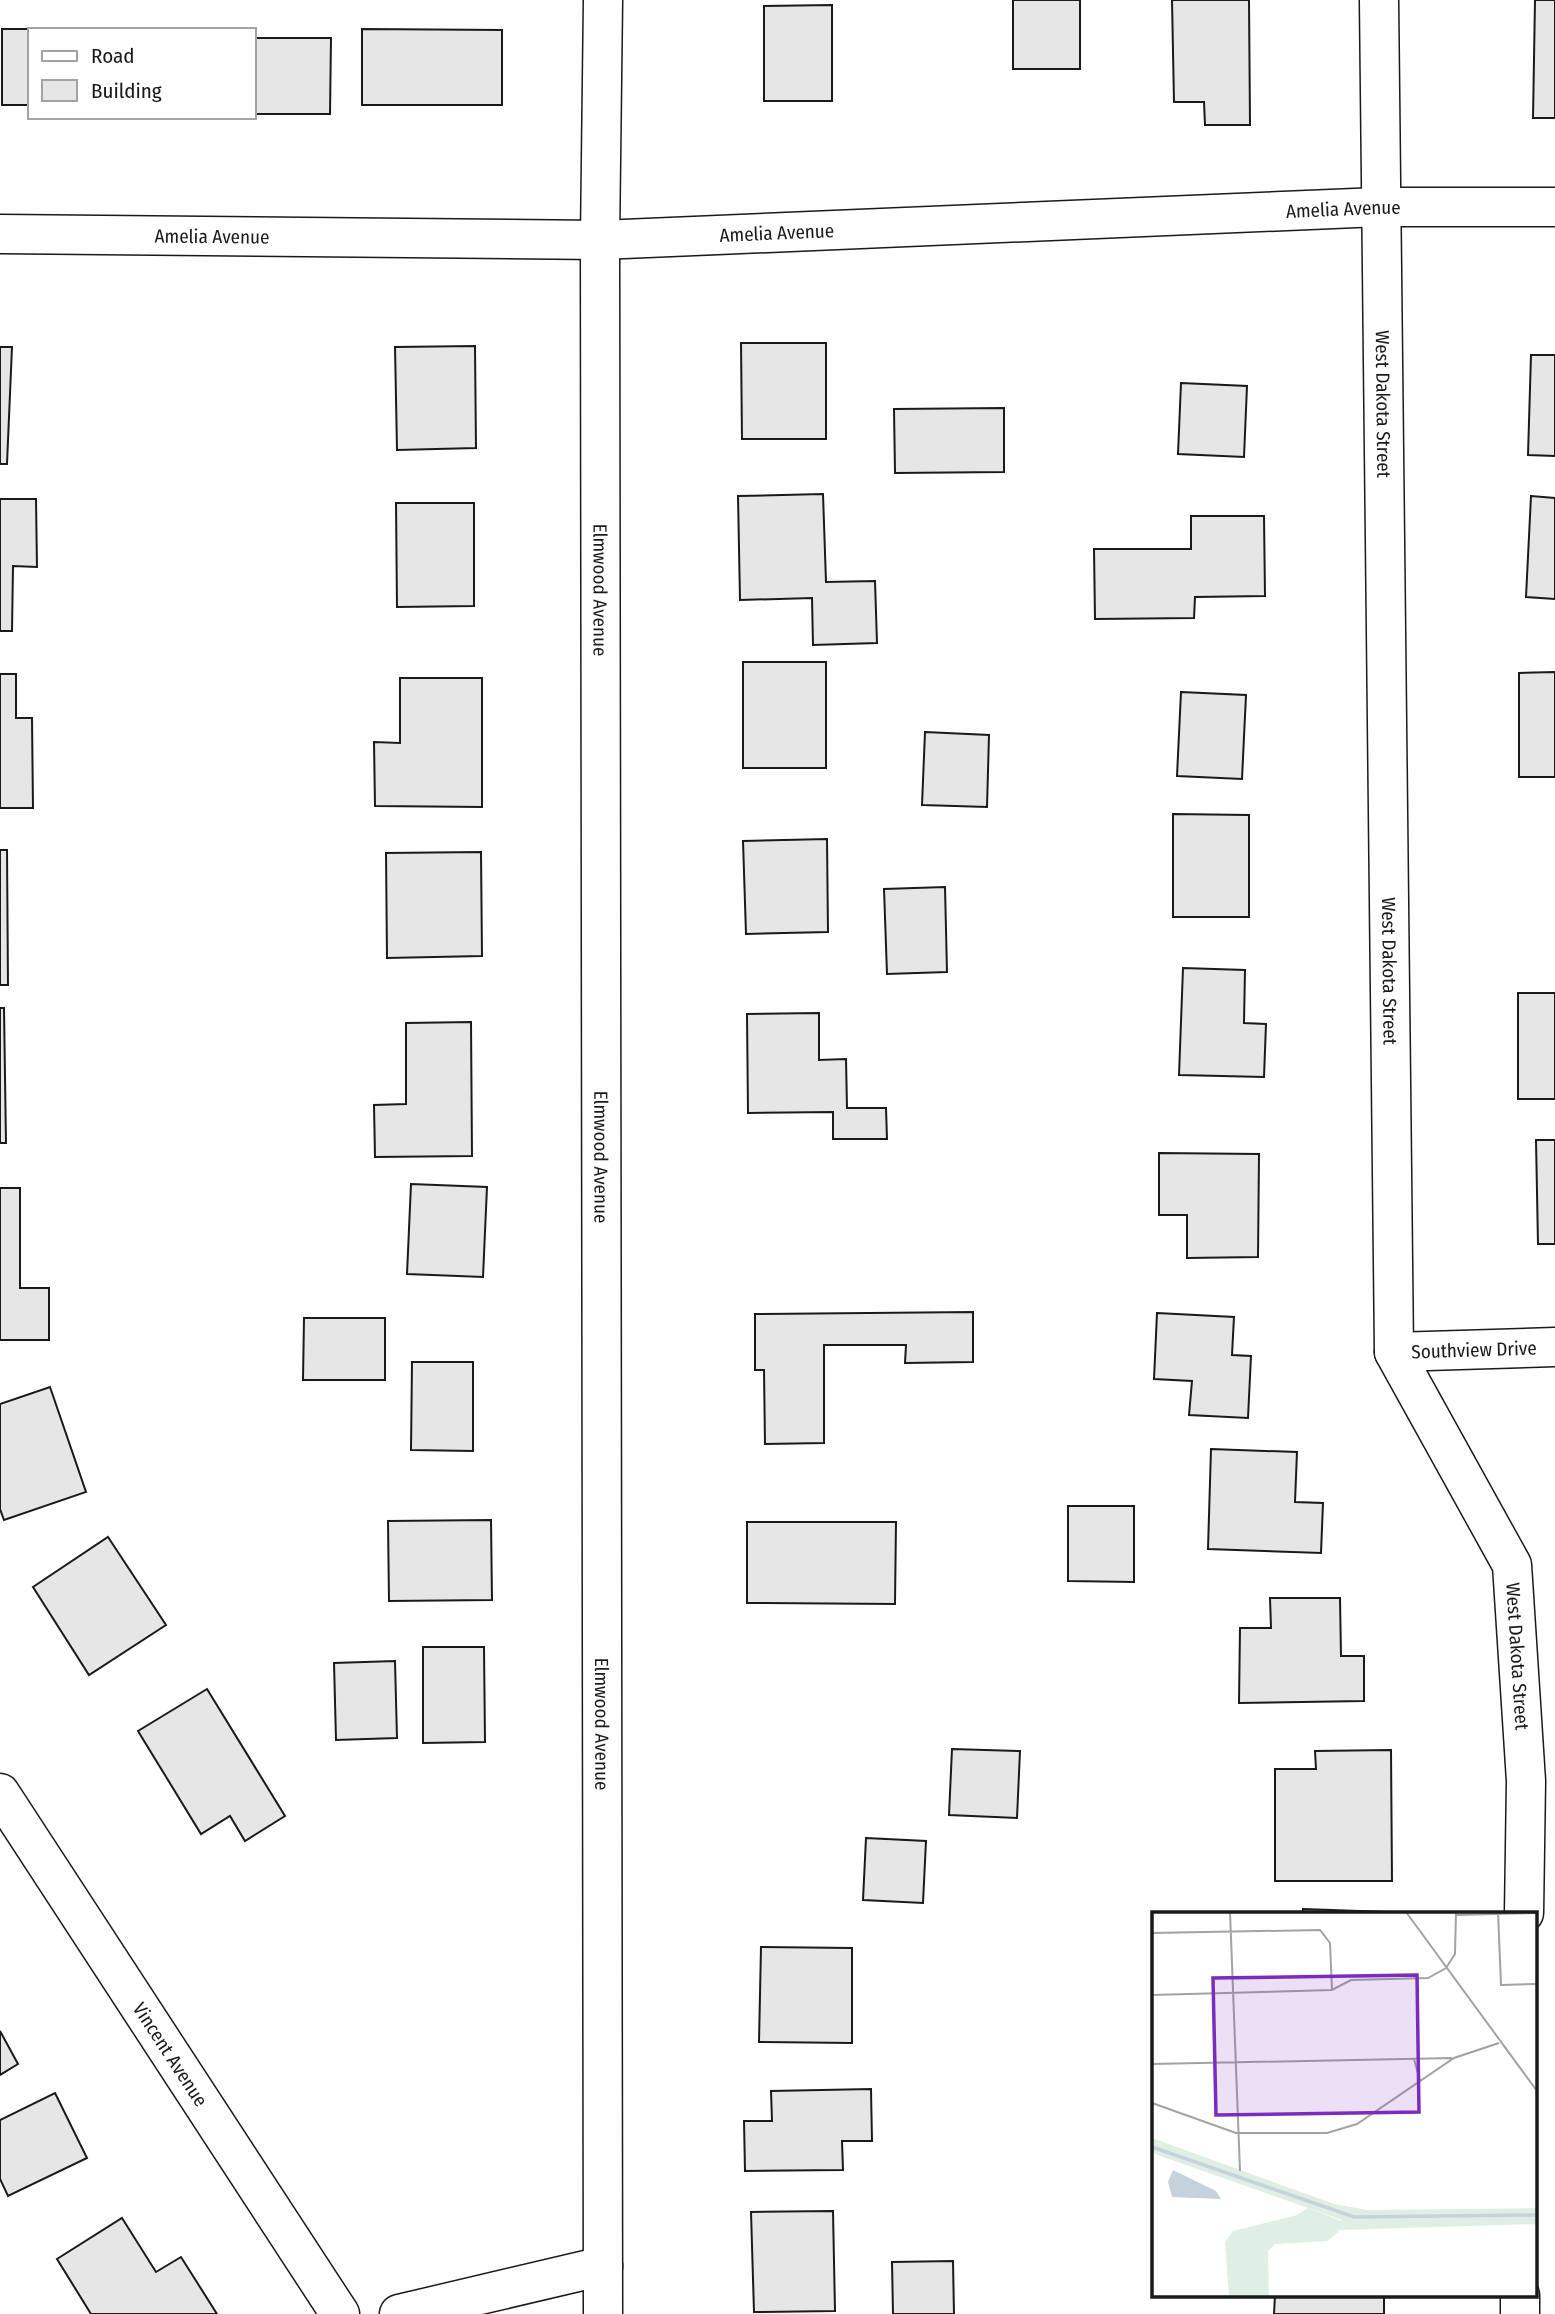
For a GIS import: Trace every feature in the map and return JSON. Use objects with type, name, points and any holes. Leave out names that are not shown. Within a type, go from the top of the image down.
[{"type":"street","name":"Elmwood Avenue","points":[[603,0],[600,240],[603,2314]]},
{"type":"street","name":"West Dakota Street","points":[[1379,0],[1379,207],[1394,1352],[1512,1565],[1526,1781],[1524,1912]]},
{"type":"street","name":"Amelia Avenue","points":[[0,234],[600,240],[1379,207],[1555,207]]},
{"type":"street","name":"Southview Drive","points":[[1394,1352],[1555,1347]]},
{"type":"street","name":"Vincent Avenue","points":[[0,1794],[340,2314]]},
{"type":"street","points":[[399,2314],[603,2266]]},
{"type":"street","points":[[1520,2296],[1520,2314]]},
{"type":"building","points":[[1013,0],[1080,0],[1080,69],[1013,69]]},
{"type":"building","points":[[1172,0],[1249,0],[1250,125],[1205,125],[1204,102],[1174,102]]},
{"type":"building","points":[[1535,0],[1555,0],[1555,118],[1533,118]]},
{"type":"building","points":[[832,5],[832,101],[764,101],[764,6]]},
{"type":"building","points":[[2,29],[28,29],[28,105],[2,105]]},
{"type":"building","points":[[362,29],[502,30],[502,105],[362,105]]},
{"type":"building","points":[[256,38],[331,38],[330,114],[256,114]]},
{"type":"building","points":[[741,343],[826,343],[826,439],[742,439]]},
{"type":"building","points":[[475,346],[476,448],[397,450],[395,347]]},
{"type":"building","points":[[0,347],[12,347],[7,464],[0,464]]},
{"type":"building","points":[[1531,355],[1555,355],[1555,456],[1528,455]]},
{"type":"building","points":[[1181,383],[1247,386],[1244,457],[1178,454]]},
{"type":"building","points":[[1004,408],[1004,472],[895,473],[894,409]]},
{"type":"building","points":[[823,494],[826,582],[875,581],[877,643],[813,645],[812,598],[740,600],[738,496]]},
{"type":"building","points":[[1531,496],[1555,498],[1555,599],[1526,597]]},
{"type":"building","points":[[0,499],[36,499],[37,567],[13,566],[12,631],[0,631]]},
{"type":"building","points":[[396,503],[474,503],[474,606],[397,607]]},
{"type":"building","points":[[1191,516],[1264,516],[1265,596],[1195,597],[1194,618],[1095,619],[1094,549],[1191,549]]},
{"type":"building","points":[[743,662],[826,662],[826,768],[743,768]]},
{"type":"building","points":[[1555,672],[1555,777],[1519,777],[1519,673]]},
{"type":"building","points":[[0,674],[16,674],[16,718],[32,718],[33,808],[0,808]]},
{"type":"building","points":[[400,678],[482,678],[482,807],[375,806],[374,742],[400,743]]},
{"type":"building","points":[[1181,692],[1246,695],[1242,779],[1177,776]]},
{"type":"building","points":[[925,732],[989,735],[987,807],[922,805]]},
{"type":"building","points":[[1173,814],[1249,815],[1249,917],[1173,917]]},
{"type":"building","points":[[827,839],[828,932],[746,934],[743,841]]},
{"type":"building","points":[[0,850],[7,850],[8,985],[0,985]]},
{"type":"building","points":[[481,852],[482,956],[387,958],[386,853]]},
{"type":"building","points":[[945,887],[947,972],[887,974],[884,889]]},
{"type":"building","points":[[1183,968],[1245,970],[1244,1023],[1266,1024],[1264,1077],[1179,1075]]},
{"type":"building","points":[[1518,993],[1555,993],[1555,1099],[1518,1099]]},
{"type":"building","points":[[0,1008],[4,1008],[6,1143],[0,1143]]},
{"type":"building","points":[[819,1013],[819,1060],[846,1059],[847,1108],[886,1108],[887,1139],[833,1139],[833,1112],[748,1113],[747,1014]]},
{"type":"building","points":[[471,1022],[472,1156],[375,1157],[374,1105],[406,1104],[406,1023]]},
{"type":"building","points":[[1536,1140],[1555,1140],[1555,1244],[1538,1244]]},
{"type":"building","points":[[1159,1153],[1259,1154],[1258,1257],[1187,1258],[1187,1215],[1159,1215]]},
{"type":"building","points":[[411,1184],[487,1187],[483,1277],[407,1274]]},
{"type":"building","points":[[0,1188],[20,1188],[20,1288],[49,1288],[49,1340],[0,1340]]},
{"type":"building","points":[[973,1312],[973,1362],[905,1363],[906,1345],[824,1345],[824,1443],[765,1444],[764,1370],[755,1370],[755,1314]]},
{"type":"building","points":[[1157,1313],[1234,1317],[1232,1355],[1251,1356],[1248,1418],[1189,1415],[1192,1381],[1154,1379]]},
{"type":"building","points":[[304,1318],[385,1318],[385,1380],[303,1380]]},
{"type":"building","points":[[412,1362],[473,1362],[473,1451],[411,1450]]},
{"type":"building","points":[[50,1387],[86,1492],[4,1520],[0,1509],[0,1404]]},
{"type":"building","points":[[1211,1449],[1297,1452],[1295,1502],[1323,1503],[1321,1553],[1208,1549]]},
{"type":"building","points":[[1068,1506],[1134,1506],[1134,1582],[1068,1581]]},
{"type":"building","points":[[491,1520],[492,1600],[389,1601],[388,1521]]},
{"type":"building","points":[[747,1522],[896,1522],[895,1604],[747,1603]]},
{"type":"building","points":[[108,1537],[166,1625],[89,1675],[33,1587]]},
{"type":"building","points":[[1270,1598],[1340,1598],[1341,1656],[1364,1656],[1364,1701],[1239,1703],[1240,1628],[1271,1628]]},
{"type":"building","points":[[423,1647],[484,1647],[485,1742],[423,1743]]},
{"type":"building","points":[[395,1661],[397,1738],[336,1740],[334,1663]]},
{"type":"building","points":[[207,1689],[285,1816],[245,1841],[230,1816],[201,1834],[138,1731]]},
{"type":"building","points":[[952,1749],[1020,1751],[1017,1818],[949,1815]]},
{"type":"building","points":[[1391,1750],[1392,1881],[1275,1881],[1275,1769],[1316,1769],[1315,1751]]},
{"type":"building","points":[[866,1838],[926,1841],[923,1903],[863,1900]]},
{"type":"building","points":[[1303,1909],[1386,1912],[1303,1912]]},
{"type":"building","points":[[761,1947],[852,1948],[852,2043],[759,2042]]},
{"type":"building","points":[[0,2031],[18,2064],[0,2075]]},
{"type":"building","points":[[871,2089],[872,2141],[842,2141],[843,2170],[745,2171],[744,2121],[772,2121],[771,2091]]},
{"type":"building","points":[[55,2093],[87,2158],[8,2196],[0,2179],[0,2120]]},
{"type":"building","points":[[833,2211],[835,2311],[754,2312],[751,2212]]},
{"type":"building","points":[[122,2218],[156,2272],[181,2257],[217,2314],[91,2314],[57,2259]]},
{"type":"building","points":[[953,2261],[954,2314],[893,2314],[892,2262]]},
{"type":"building","points":[[1275,2296],[1384,2296],[1384,2314],[1274,2314]]}]
